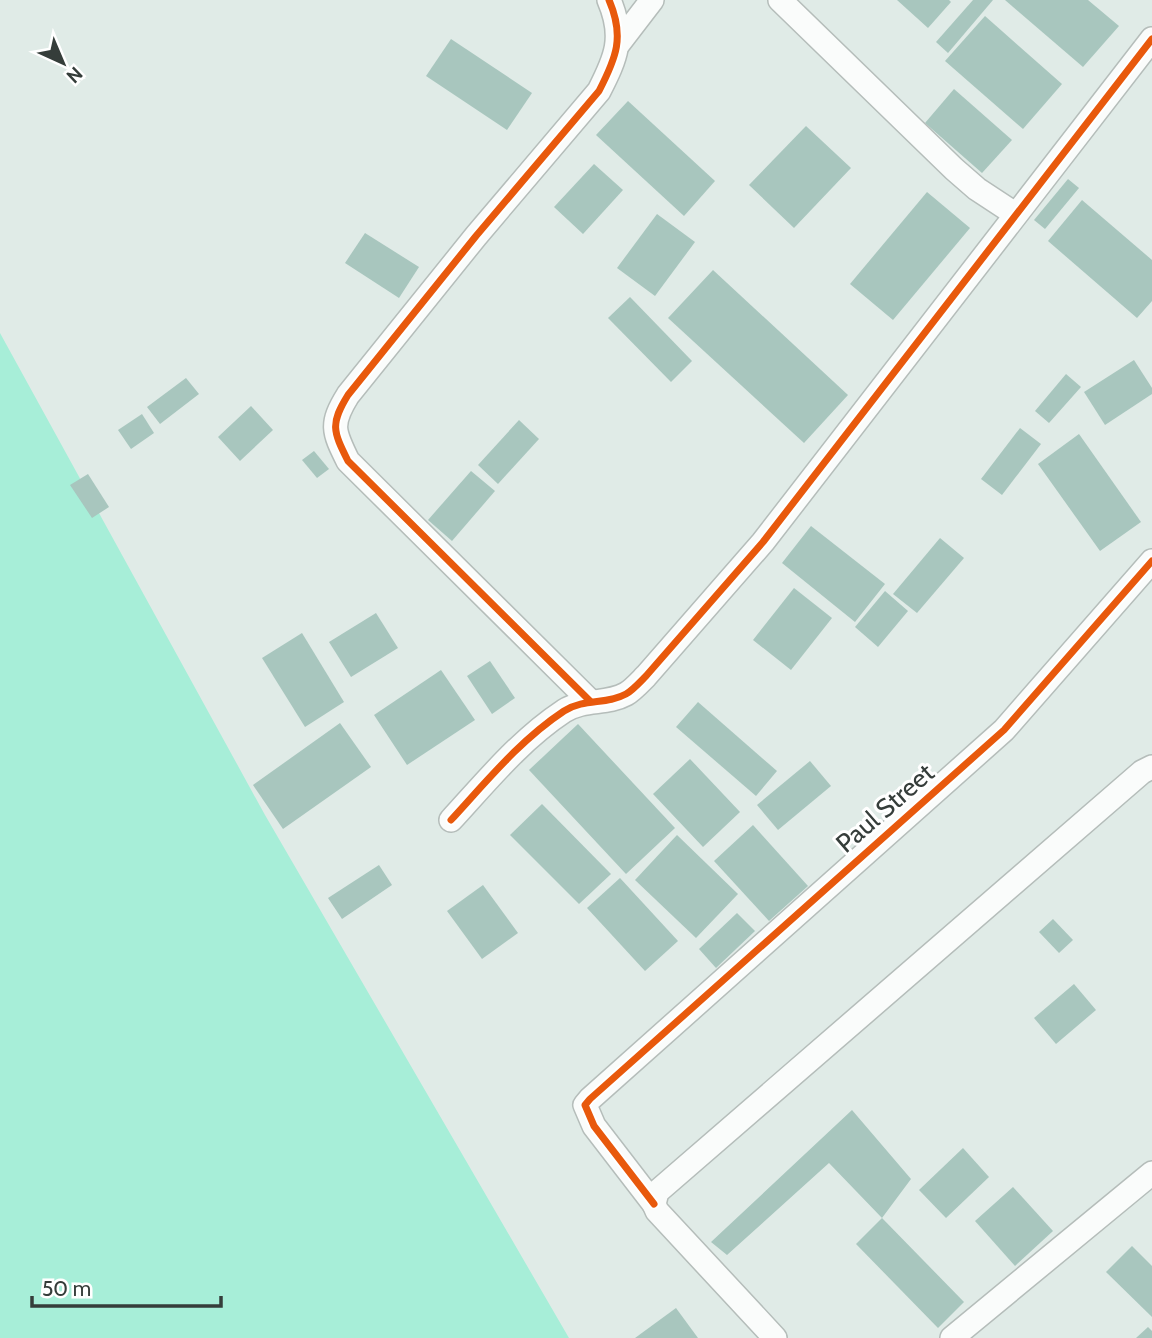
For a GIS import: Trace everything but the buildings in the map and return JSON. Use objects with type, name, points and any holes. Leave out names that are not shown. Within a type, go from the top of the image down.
[{"type":"street","points":[[780,0],[954,169],[976,189],[1015,214]]},
{"type":"street","points":[[619,43],[610,1],[650,2]]},
{"type":"street","points":[[590,701],[348,461],[336,436],[336,414],[348,395],[476,236],[599,91],[619,43],[650,2]]},
{"type":"street","points":[[451,820],[513,752],[566,710],[590,701],[603,701],[626,694],[705,611],[763,542],[1152,39]]},
{"type":"street","name":"Paul Street","points":[[654,1204],[594,1126],[585,1105],[1004,730],[1152,561]]},
{"type":"street","points":[[775,1338],[657,1211],[654,1204],[657,1192],[1142,772],[1152,767]]},
{"type":"street","points":[[952,1338],[1152,1173]]},
{"type":"green space","points":[[0,333],[265,815],[569,1338],[0,1338]]},
{"type":"cycle path","points":[[590,701],[348,461],[339,442],[336,421],[348,395],[476,236],[599,91],[616,47],[617,25],[609,0]]},
{"type":"cycle path","points":[[451,820],[504,762],[548,722],[572,707],[626,694],[646,676],[763,542],[1152,39]]},
{"type":"cycle path","points":[[654,1204],[594,1126],[585,1105],[1004,730],[1152,561]]}]
